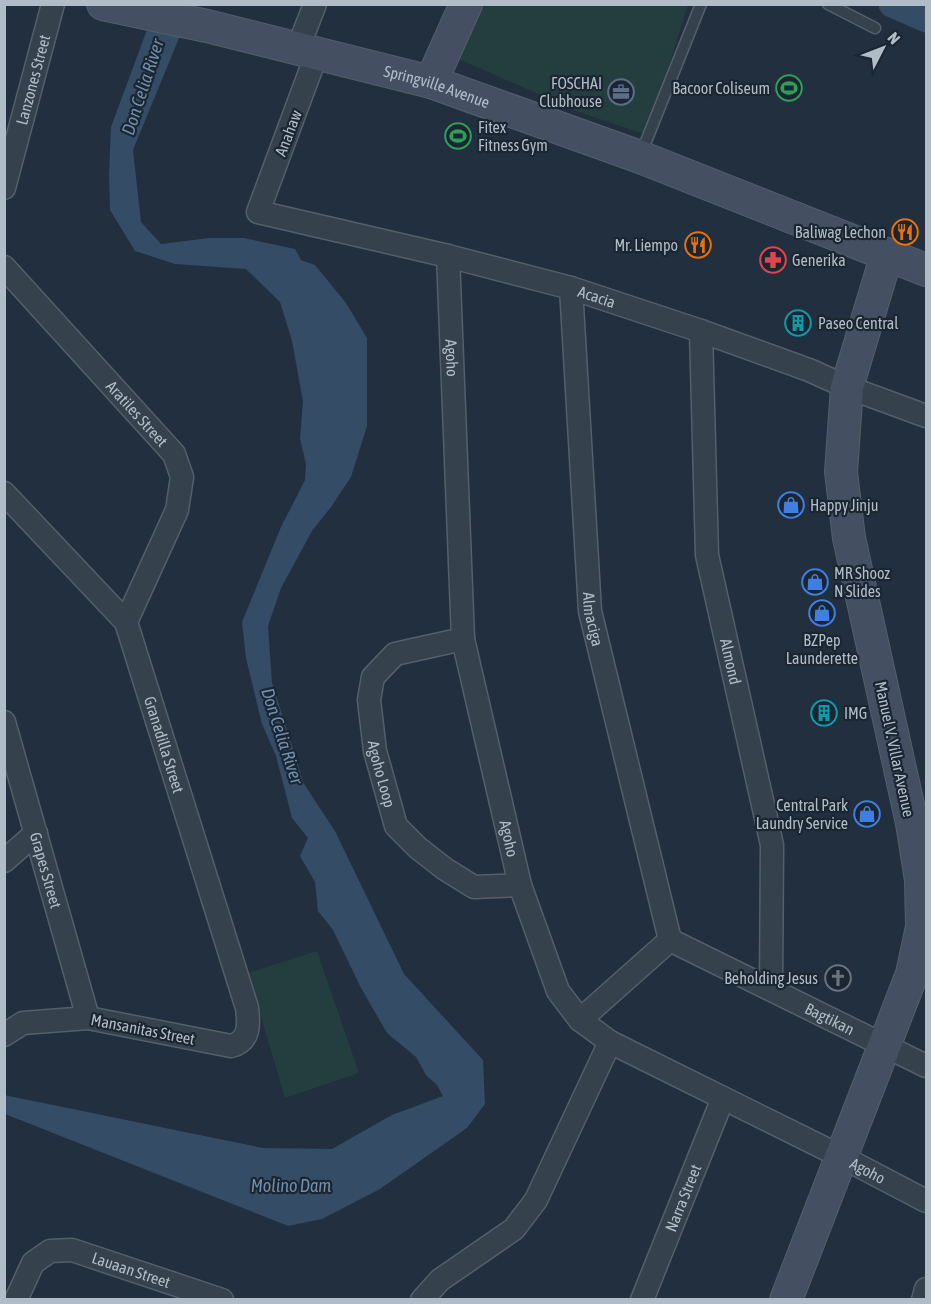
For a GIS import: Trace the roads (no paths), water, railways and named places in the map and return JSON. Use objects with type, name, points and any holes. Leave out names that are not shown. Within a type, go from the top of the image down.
[{"type":"street","name":"Lanzones Street","points":[[4,188],[52,4]]},
{"type":"street","name":"Springville Avenue","points":[[103,4],[207,26],[431,82],[640,157],[927,270]]},
{"type":"street","name":"Anahaw","points":[[258,212],[308,51],[315,4]]},
{"type":"street","points":[[431,82],[466,4]]},
{"type":"street","name":"Acacia","points":[[258,212],[448,256],[571,288],[701,330],[927,416]]},
{"type":"street","name":"Manuel V. Villar Avenue","points":[[786,1299],[912,974],[922,927],[921,880],[909,812],[849,538],[841,471],[847,387],[887,255]]},
{"type":"street","name":"Agoho","points":[[448,256],[463,639],[520,885],[558,991],[580,1020],[610,1042],[927,1201]]},
{"type":"street","name":"Aratiles Street","points":[[4,267],[174,454],[182,477],[177,510],[126,622]]},
{"type":"street","name":"Almaciga","points":[[571,288],[590,611],[670,940]]},
{"type":"street","name":"Almond","points":[[701,330],[707,555],[772,846],[771,989]]},
{"type":"street","name":"Granadilla Street","points":[[4,494],[126,622],[247,1008],[249,1024],[246,1037]]},
{"type":"street","name":"Agoho Loop","points":[[463,639],[396,654],[373,677],[369,700],[375,751],[396,826],[418,848],[445,869],[474,887],[520,885]]},
{"type":"street","name":"Grapes Street","points":[[4,722],[88,1018]]},
{"type":"street","points":[[4,861],[36,833]]},
{"type":"street","points":[[580,1020],[670,940]]},
{"type":"street","name":"Bagtikan","points":[[670,940],[927,1066]]},
{"type":"street","name":"Mansanitas Street","points":[[4,1035],[23,1023],[88,1018],[231,1046],[239,1044],[246,1037]]},
{"type":"street","points":[[422,1299],[440,1280],[514,1229],[536,1200],[610,1042]]},
{"type":"street","name":"Narra Street","points":[[642,1299],[723,1098]]},
{"type":"street","name":"Lauaan Street","points":[[16,1299],[33,1263],[50,1251],[72,1250],[222,1299]]},
{"type":"street","points":[[923,1299],[927,1289]]},
{"type":"lane","points":[[640,157],[701,4]]},
{"type":"lane","points":[[828,4],[875,28]]},
{"type":"water","name":"Molino Dam","points":[[153,5],[187,5],[184,26],[133,150],[141,222],[161,244],[209,238],[244,238],[295,249],[301,260],[315,265],[346,303],[367,338],[367,426],[351,477],[312,531],[281,588],[268,626],[272,683],[304,784],[335,831],[404,974],[483,1060],[485,1104],[467,1128],[380,1189],[322,1219],[288,1226],[5,1114],[4,1095],[263,1148],[332,1149],[392,1115],[443,1096],[437,1085],[426,1075],[416,1057],[387,1033],[361,988],[333,930],[318,911],[315,882],[300,856],[308,838],[292,818],[276,756],[262,724],[246,658],[242,622],[281,527],[305,480],[306,464],[300,439],[303,401],[292,341],[280,302],[246,269],[175,264],[135,251],[110,210],[111,127],[148,27]]},
{"type":"waterway","points":[[892,4],[926,19]]},
{"type":"place","name":"Bacoor Coliseum","points":[[789,88]]},
{"type":"place","name":"FOSCHAI Clubhouse","points":[[621,92]]},
{"type":"place","name":"Fitex Fitness Gym","points":[[458,136]]},
{"type":"place","name":"Baliwag Lechon","points":[[905,232]]},
{"type":"place","name":"Mr. Liempo","points":[[698,245]]},
{"type":"place","name":"Generika","points":[[773,260]]},
{"type":"place","name":"Paseo Central","points":[[798,323]]},
{"type":"place","name":"Happy Jinju","points":[[791,505]]},
{"type":"place","name":"MR Shooz N Slides","points":[[815,582]]},
{"type":"place","name":"BZPep Launderette","points":[[822,613]]},
{"type":"place","name":"IMG","points":[[824,713]]},
{"type":"place","name":"Central Park Laundry Service","points":[[867,814]]},
{"type":"place","name":"Beholding Jesus","points":[[838,978]]},
{"type":"water label","name":"Don Celia River","points":[[143,87]]},
{"type":"water label","name":"Don Celia River","points":[[282,736]]}]
